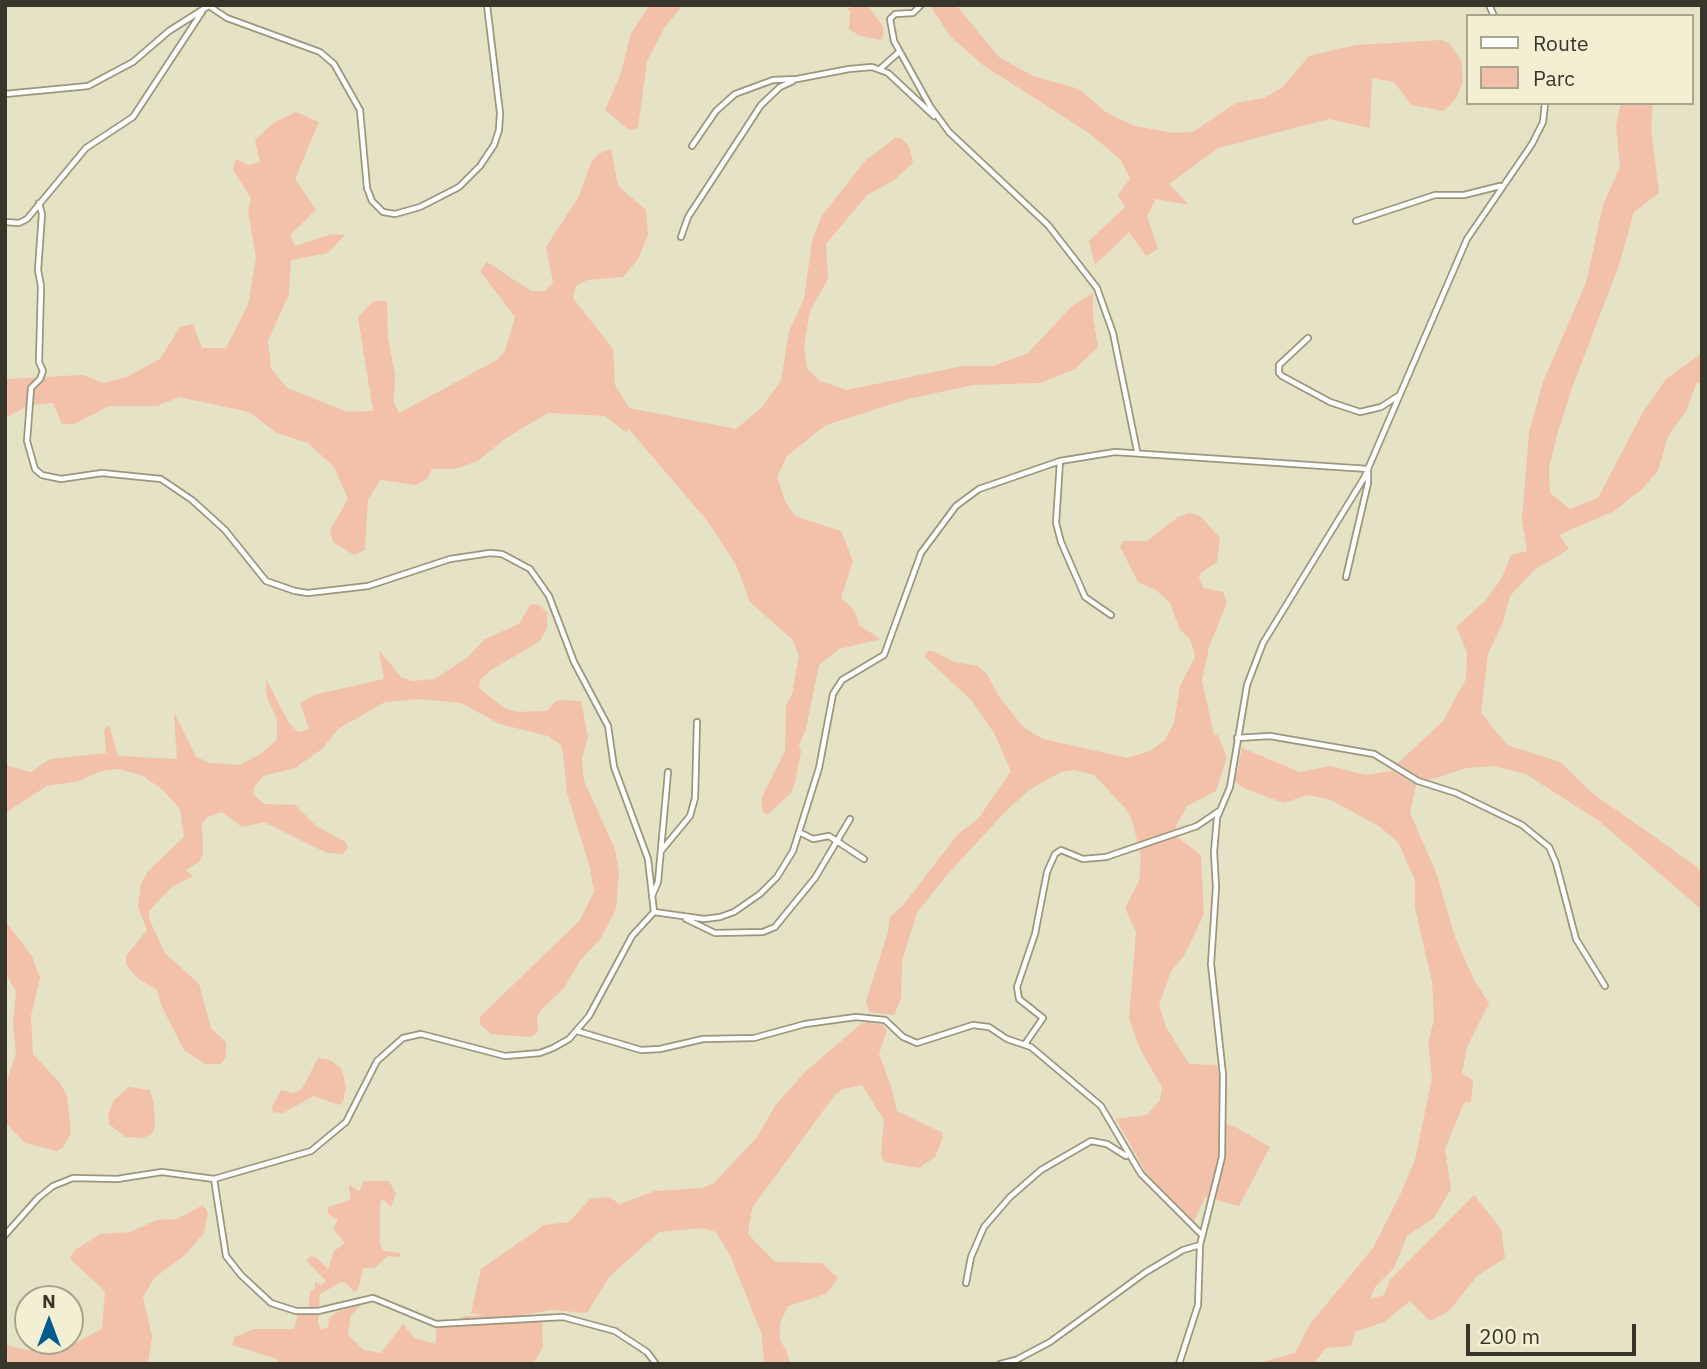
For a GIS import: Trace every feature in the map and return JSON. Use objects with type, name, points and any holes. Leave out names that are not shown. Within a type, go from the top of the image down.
[{"type":"street","points":[[5,94],[88,86],[133,62],[169,31],[209,6],[227,18],[320,52],[334,64],[360,110],[367,188],[372,201],[383,212],[395,214],[420,207],[459,187],[480,166],[494,145],[499,130],[500,113],[487,5]]},
{"type":"street","points":[[921,5],[913,13],[895,13],[890,19],[899,52],[938,119]]},
{"type":"street","points":[[5,222],[19,223],[27,219],[86,148],[133,117],[202,12]]},
{"type":"street","points":[[880,69],[899,52]]},
{"type":"street","points":[[692,146],[716,111],[736,94],[773,80],[797,79],[849,69],[880,69],[896,79],[1048,225],[1097,288],[1113,333],[1137,452]]},
{"type":"street","points":[[681,237],[688,217],[761,105],[779,87],[797,79]]},
{"type":"street","points":[[1179,1364],[1198,1305],[1200,1245],[1220,1171],[1224,1128],[1223,1075],[1211,964],[1216,887],[1214,852],[1219,811],[1230,787],[1247,685],[1263,642],[1344,515],[1368,469],[1467,239],[1501,185],[1532,144],[1543,122],[1545,105]]},
{"type":"street","points":[[1356,221],[1435,195],[1464,195],[1501,185]]},
{"type":"street","points":[[39,203],[42,214],[38,270],[41,286],[39,362],[43,371],[40,379],[31,388],[27,441],[35,469],[61,479],[102,473],[161,479],[192,499],[225,530],[267,581],[295,591],[308,593],[368,586],[450,559],[489,553],[502,554],[530,569],[549,596],[574,662],[608,726],[614,767],[648,859],[654,912]]},
{"type":"street","points":[[1308,338],[1279,365],[1282,376],[1330,402],[1360,412],[1381,407],[1401,393]]},
{"type":"street","points":[[654,912],[704,919],[720,917],[746,904],[776,877],[793,851],[819,768],[833,694],[842,680],[884,655],[911,573],[936,531],[956,506],[979,489],[1087,454],[1137,452],[1368,469]]},
{"type":"street","points":[[1060,461],[1056,523],[1060,542],[1085,597],[1111,615]]},
{"type":"street","points":[[1346,577],[1368,483],[1368,469]]},
{"type":"street","points":[[661,851],[685,824],[695,798],[697,722]]},
{"type":"street","points":[[1237,738],[1270,736],[1374,754],[1418,781],[1456,793],[1522,825],[1549,847],[1576,939],[1605,986]]},
{"type":"street","points":[[652,897],[658,882],[668,772]]},
{"type":"street","points":[[1024,1044],[1043,1018],[1019,999],[1017,988],[1035,934],[1046,872],[1055,854],[1062,849],[1083,859],[1106,858],[1197,826],[1219,811]]},
{"type":"street","points":[[682,917],[715,933],[763,932],[775,927],[815,878],[850,819]]},
{"type":"street","points":[[799,832],[808,838],[825,835],[864,859]]},
{"type":"street","points":[[5,1235],[38,1198],[53,1186],[73,1178],[117,1179],[162,1172],[215,1179],[251,1167],[296,1157],[333,1136],[355,1110],[377,1060],[403,1038],[421,1034],[505,1056],[540,1054],[569,1039],[577,1031],[589,1016],[632,936],[654,912]]},
{"type":"street","points":[[577,1031],[623,1047],[647,1050],[703,1039],[754,1038],[841,1018],[871,1017],[886,1020],[903,1037],[917,1043],[973,1025],[989,1027],[1007,1039],[1024,1044],[1101,1106],[1129,1159]]},
{"type":"street","points":[[966,1283],[971,1257],[984,1227],[1010,1197],[1041,1170],[1091,1141],[1107,1144],[1129,1159],[1202,1235]]},
{"type":"street","points":[[215,1179],[226,1256],[241,1275],[271,1303],[296,1311],[318,1311],[373,1298],[436,1324],[563,1317],[615,1331],[647,1352],[656,1364]]},
{"type":"street","points":[[1000,1364],[1016,1360],[1050,1342],[1146,1272],[1183,1250],[1200,1245]]},
{"type":"green space","points":[[650,5],[683,5],[665,27],[647,61],[638,128],[629,130],[605,110],[621,73],[631,33]]},
{"type":"green space","points":[[868,5],[884,28],[882,40],[860,36],[849,29],[850,11],[847,8]]},
{"type":"green space","points":[[930,5],[956,5],[999,57],[1033,76],[1079,89],[1107,113],[1135,126],[1173,133],[1193,132],[1236,103],[1264,98],[1282,88],[1309,56],[1356,45],[1441,40],[1450,44],[1461,60],[1463,81],[1457,97],[1444,111],[1411,105],[1394,82],[1372,78],[1370,128],[1329,119],[1218,148],[1169,184],[1189,205],[1156,199],[1147,216],[1158,249],[1146,256],[1129,232],[1095,265],[1089,241],[1125,207],[1118,195],[1130,179],[1121,160],[1089,133],[983,65],[950,36]]},
{"type":"green space","points":[[1621,105],[1653,105],[1651,129],[1659,193],[1634,212],[1619,265],[1557,435],[1549,468],[1550,493],[1570,509],[1598,498],[1643,412],[1666,379],[1702,353],[1702,381],[1696,384],[1686,411],[1668,436],[1658,471],[1641,490],[1614,511],[1559,535],[1569,549],[1534,570],[1510,596],[1503,622],[1488,654],[1481,713],[1507,745],[1560,762],[1592,793],[1702,872],[1702,910],[1599,821],[1526,774],[1495,766],[1466,768],[1427,781],[1397,764],[1443,721],[1466,679],[1467,652],[1456,627],[1485,601],[1502,578],[1511,555],[1527,551],[1522,520],[1529,432],[1543,382],[1586,283],[1603,205],[1620,167],[1616,125]]},
{"type":"green space","points":[[296,112],[319,122],[295,179],[316,210],[290,235],[295,246],[332,234],[345,235],[328,253],[291,260],[289,294],[268,341],[271,368],[287,388],[347,412],[373,411],[358,317],[374,301],[387,301],[388,338],[395,375],[394,402],[399,413],[497,360],[505,351],[515,317],[480,271],[487,262],[531,291],[545,291],[553,282],[546,247],[578,198],[591,163],[598,154],[611,149],[618,186],[646,210],[648,235],[638,259],[623,277],[587,280],[576,286],[573,298],[613,349],[615,385],[629,408],[736,429],[761,408],[781,381],[789,331],[804,299],[812,241],[821,217],[865,161],[895,138],[901,138],[909,146],[913,163],[894,180],[867,195],[826,244],[828,279],[810,311],[804,346],[807,369],[820,381],[847,390],[963,366],[993,366],[1028,353],[1072,306],[1093,293],[1093,317],[1098,347],[1075,369],[1040,383],[973,385],[908,399],[826,425],[787,456],[777,477],[785,501],[795,516],[841,531],[853,561],[841,598],[854,610],[860,626],[881,639],[839,649],[819,665],[806,729],[799,746],[801,751],[795,782],[791,793],[767,815],[762,810],[762,797],[785,751],[786,706],[792,694],[799,656],[793,640],[750,602],[736,565],[709,523],[628,428],[627,433],[605,416],[548,413],[506,438],[479,460],[456,469],[432,469],[427,479],[416,485],[380,480],[368,500],[365,550],[354,555],[333,542],[330,530],[348,499],[334,467],[308,443],[277,433],[249,412],[179,397],[157,406],[109,406],[75,424],[62,424],[53,403],[29,405],[5,418],[5,379],[83,375],[103,383],[127,377],[160,359],[180,327],[193,324],[202,348],[226,348],[248,305],[256,258],[248,210],[251,198],[233,170],[236,159],[248,165],[260,162],[255,140],[273,123]]},
{"type":"green space","points":[[1189,513],[1200,516],[1220,538],[1217,562],[1201,573],[1199,578],[1204,588],[1223,592],[1227,603],[1209,647],[1202,681],[1214,735],[1218,735],[1227,757],[1216,791],[1187,806],[1176,826],[1177,837],[1201,855],[1204,914],[1184,956],[1171,971],[1159,1005],[1166,1027],[1189,1064],[1217,1065],[1224,1099],[1219,1123],[1234,1126],[1270,1147],[1239,1206],[1205,1197],[1194,1222],[1146,1173],[1116,1119],[1147,1115],[1160,1100],[1162,1087],[1140,1049],[1129,1018],[1136,932],[1125,908],[1139,881],[1141,856],[1132,820],[1125,808],[1094,775],[1074,770],[1061,772],[1029,790],[1005,812],[946,876],[917,913],[902,961],[901,999],[894,1015],[869,1012],[866,1001],[888,932],[890,917],[904,904],[958,834],[978,819],[1011,771],[994,733],[971,700],[924,656],[928,651],[933,651],[954,662],[978,666],[987,674],[998,695],[1023,727],[1043,739],[1127,758],[1150,751],[1165,740],[1174,723],[1180,686],[1195,657],[1190,639],[1180,630],[1170,603],[1156,590],[1138,582],[1120,547],[1123,541],[1147,541],[1178,517]]},
{"type":"green space","points":[[531,604],[539,605],[547,613],[547,628],[540,641],[491,670],[480,680],[479,688],[503,707],[516,712],[547,711],[557,700],[581,701],[588,737],[582,758],[584,781],[615,849],[619,872],[616,909],[601,938],[580,961],[564,988],[541,1010],[537,1016],[538,1032],[531,1037],[491,1034],[480,1024],[480,1017],[580,920],[594,892],[590,868],[567,793],[561,745],[548,736],[500,724],[461,703],[419,699],[385,702],[338,729],[322,749],[295,768],[263,776],[254,787],[253,794],[264,804],[295,805],[316,826],[346,842],[348,848],[343,854],[327,853],[264,822],[242,827],[222,812],[207,817],[202,824],[203,854],[199,862],[186,870],[193,876],[172,887],[149,911],[149,919],[165,953],[199,984],[211,1028],[226,1042],[226,1057],[221,1064],[205,1064],[184,1050],[161,1005],[157,990],[136,977],[126,964],[126,956],[147,930],[138,907],[141,883],[149,870],[184,837],[180,809],[163,790],[143,776],[119,769],[102,771],[79,781],[47,786],[5,813],[5,765],[31,772],[50,759],[106,753],[104,730],[109,725],[118,756],[177,759],[174,712],[196,757],[210,763],[239,765],[259,755],[277,740],[277,719],[267,698],[266,679],[289,723],[298,732],[309,729],[300,703],[314,695],[384,679],[379,650],[401,677],[412,681],[435,679],[468,657],[485,639],[519,624]]},
{"type":"green space","points":[[1242,748],[1300,772],[1330,766],[1365,775],[1392,771],[1416,785],[1410,813],[1436,872],[1455,937],[1474,980],[1489,1003],[1467,1047],[1462,1073],[1473,1080],[1471,1102],[1464,1103],[1445,1149],[1451,1189],[1434,1218],[1407,1236],[1394,1268],[1375,1287],[1370,1299],[1384,1295],[1390,1280],[1474,1195],[1501,1229],[1505,1258],[1477,1276],[1449,1311],[1430,1321],[1410,1301],[1384,1322],[1355,1332],[1351,1346],[1326,1348],[1313,1364],[1254,1364],[1295,1353],[1310,1324],[1373,1248],[1400,1195],[1415,1160],[1432,1078],[1428,1043],[1434,1020],[1432,982],[1415,908],[1415,880],[1398,842],[1380,827],[1331,800],[1307,795],[1284,803],[1243,788],[1235,781]]},
{"type":"green space","points":[[5,921],[32,956],[40,978],[31,1016],[33,1054],[60,1083],[67,1096],[71,1133],[63,1147],[57,1151],[25,1143],[5,1122],[5,1086],[16,1054],[13,1023],[16,991],[5,973]]},
{"type":"green space","points":[[862,1023],[883,1025],[887,1030],[879,1054],[897,1111],[943,1133],[942,1140],[935,1157],[919,1168],[884,1162],[881,1156],[884,1120],[862,1085],[843,1089],[834,1096],[752,1208],[748,1234],[775,1262],[822,1263],[838,1278],[826,1294],[788,1306],[780,1323],[780,1341],[786,1349],[790,1364],[764,1364],[762,1335],[730,1255],[716,1232],[703,1228],[659,1232],[609,1277],[587,1313],[552,1310],[521,1315],[535,1315],[542,1322],[543,1347],[535,1361],[528,1364],[280,1364],[277,1359],[232,1345],[235,1337],[254,1329],[294,1329],[298,1314],[308,1314],[310,1291],[315,1289],[315,1282],[321,1285],[326,1281],[306,1260],[311,1256],[317,1258],[328,1269],[334,1251],[345,1243],[333,1229],[338,1220],[328,1214],[328,1207],[350,1200],[349,1184],[359,1191],[364,1181],[389,1181],[396,1194],[391,1207],[383,1199],[380,1202],[380,1245],[384,1251],[400,1253],[401,1257],[388,1256],[374,1268],[363,1268],[359,1287],[354,1292],[346,1283],[341,1282],[320,1294],[320,1329],[328,1328],[329,1319],[335,1313],[363,1303],[351,1315],[348,1335],[364,1350],[381,1353],[403,1324],[414,1338],[436,1344],[436,1328],[466,1316],[483,1316],[471,1313],[481,1269],[544,1225],[569,1222],[590,1199],[609,1197],[620,1204],[655,1191],[702,1188],[714,1183],[757,1137],[775,1106],[804,1073]]},
{"type":"green space","points":[[318,1058],[330,1060],[342,1069],[346,1088],[343,1102],[339,1105],[314,1096],[283,1113],[273,1112],[272,1107],[281,1090],[293,1093],[302,1089]]},
{"type":"green space","points":[[129,1087],[150,1090],[155,1127],[151,1135],[141,1138],[126,1137],[109,1124],[108,1115],[114,1100]]},
{"type":"green space","points":[[203,1205],[208,1213],[204,1233],[185,1255],[154,1278],[143,1297],[152,1337],[148,1364],[5,1364],[5,1345],[14,1347],[14,1355],[84,1355],[84,1338],[102,1329],[105,1291],[70,1259],[75,1250],[100,1234],[130,1232],[157,1220],[177,1219]]}]
